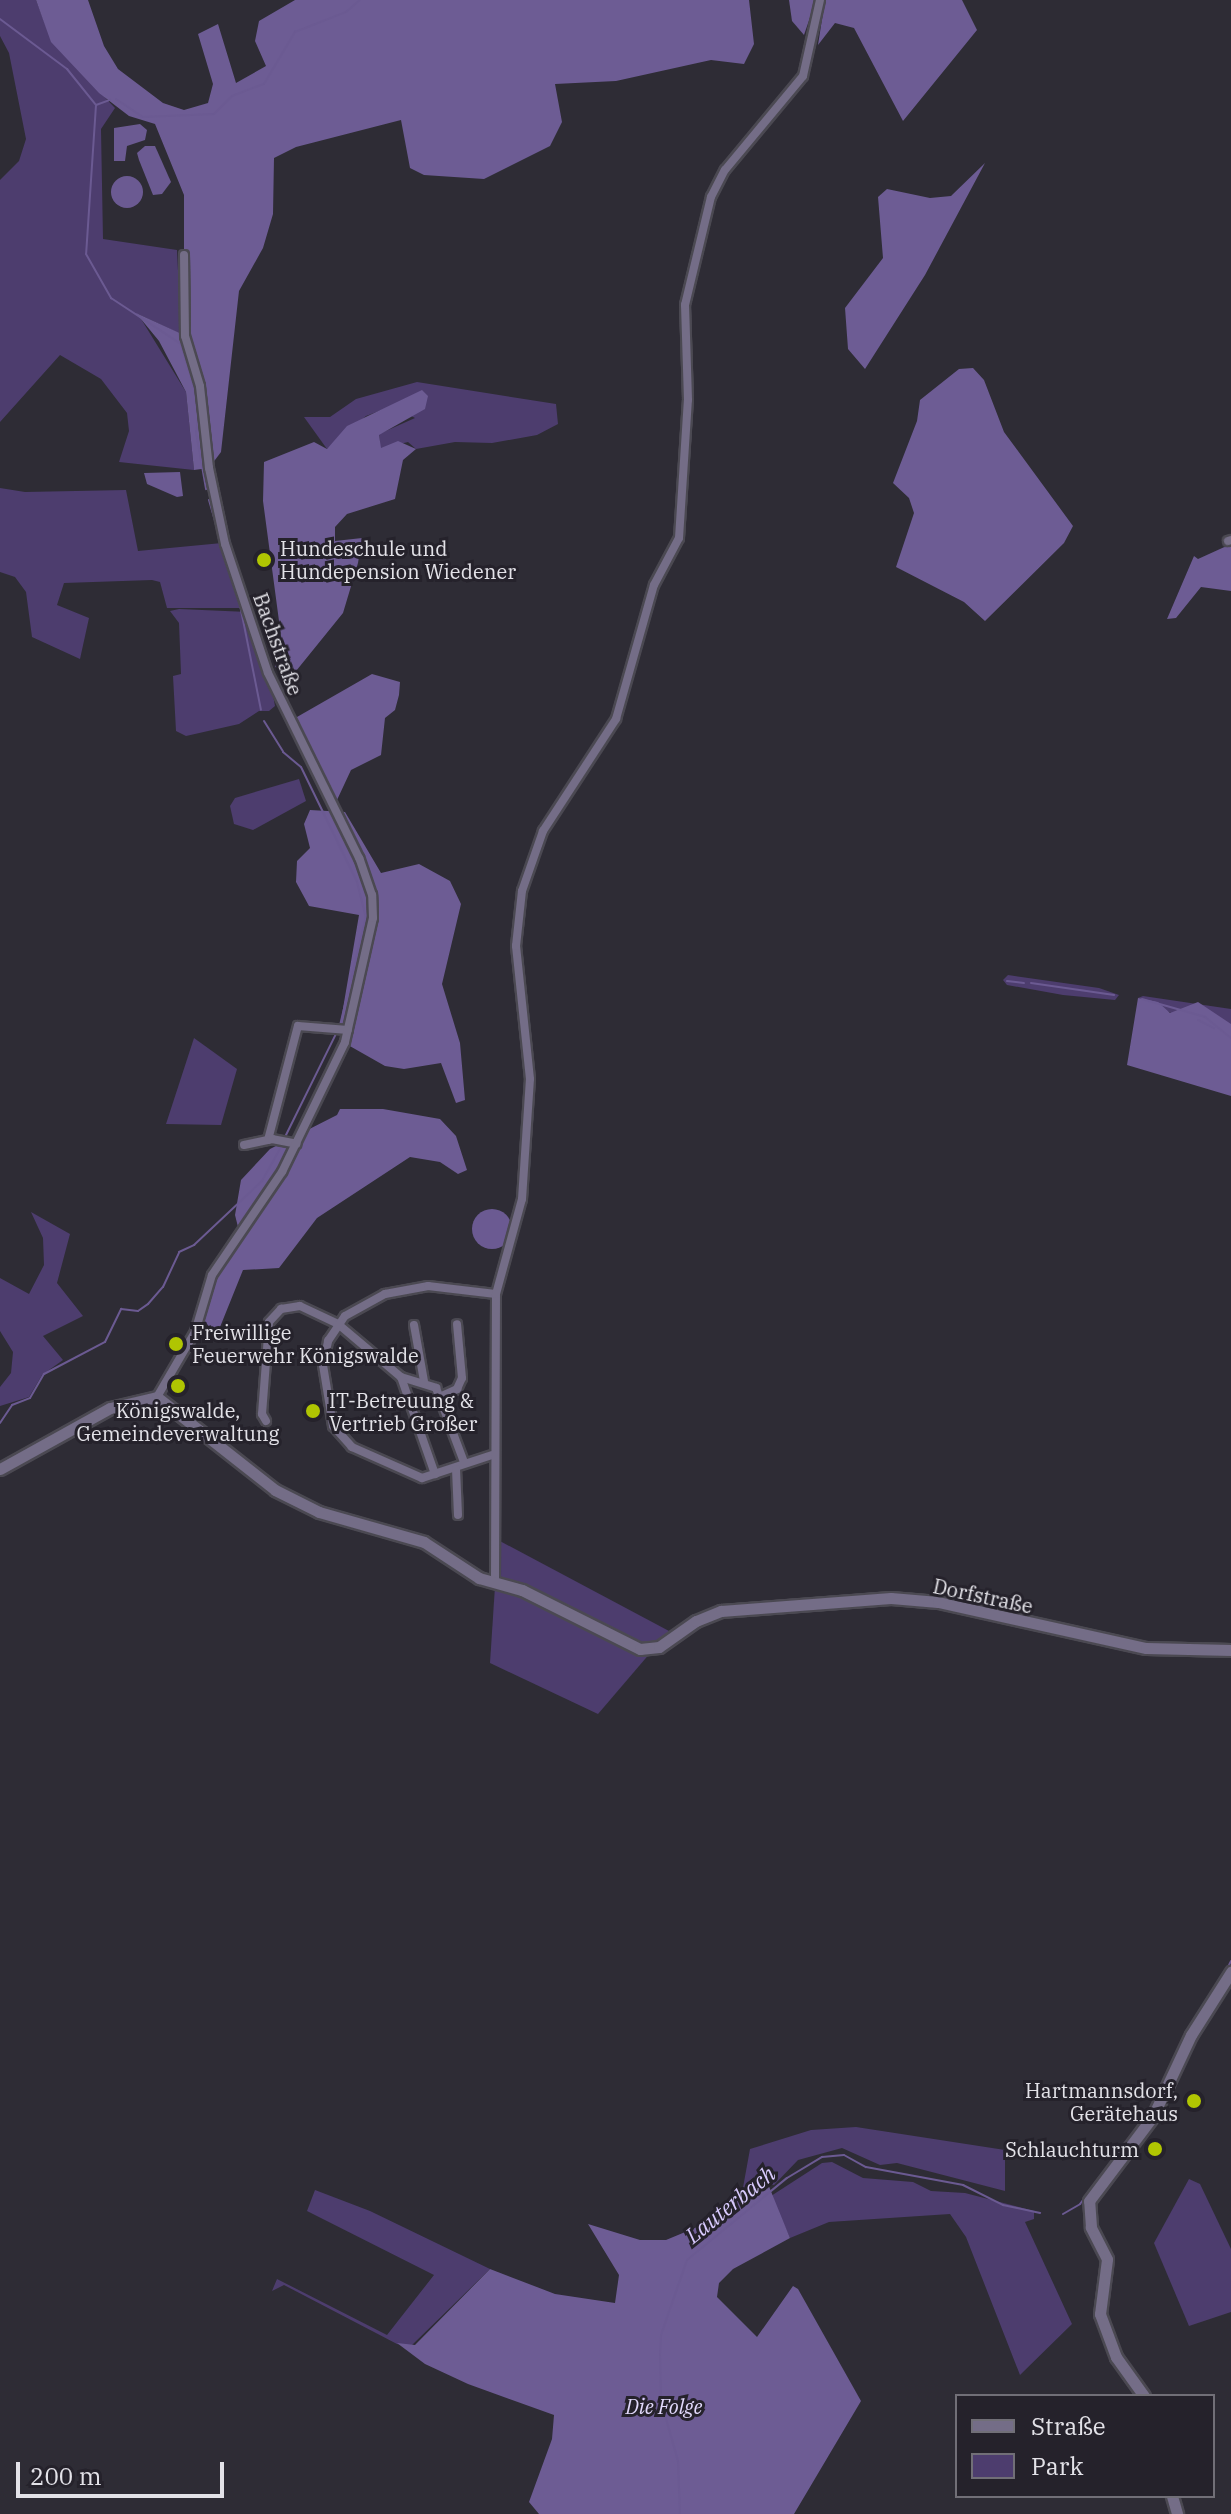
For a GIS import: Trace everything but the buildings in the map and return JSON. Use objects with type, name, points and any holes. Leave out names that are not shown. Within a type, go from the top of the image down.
[{"type":"street","points":[[0,1469],[110,1408],[157,1397],[179,1409],[216,1446],[275,1490],[319,1512],[424,1542],[479,1578],[495,1579],[492,1455],[496,1294],[523,1188],[530,1063],[516,932],[526,873],[543,831],[616,719],[654,585],[679,538],[688,400],[685,305],[711,197],[725,170],[803,76],[820,0]]},
{"type":"street","name":"Bachstraße","points":[[157,1397],[195,1332],[212,1275],[297,1144],[341,1029],[373,918],[372,895],[359,858],[268,673],[225,544],[209,468],[200,386],[185,336],[184,255]]},
{"type":"street","points":[[268,1140],[298,1026],[341,1029]]},
{"type":"street","points":[[244,1145],[268,1140],[297,1144]]},
{"type":"street","points":[[492,1455],[422,1478],[339,1436],[329,1414],[323,1365],[338,1324],[360,1305],[406,1289],[447,1286],[496,1294]]},
{"type":"street","points":[[266,1421],[262,1414],[271,1318],[296,1305],[338,1324],[401,1377],[424,1381],[442,1396],[464,1462]]},
{"type":"street","points":[[442,1396],[457,1389],[462,1378],[457,1324]]},
{"type":"street","points":[[414,1325],[424,1381]]},
{"type":"street","points":[[401,1377],[435,1474]]},
{"type":"street","points":[[456,1469],[458,1515]]},
{"type":"street","name":"Dorfstraße","points":[[495,1579],[640,1649],[659,1647],[721,1611],[891,1598],[938,1602],[1146,1648],[1231,1650]]},
{"type":"street","points":[[1143,2394],[1116,2357],[1100,2314],[1107,2259],[1091,2227],[1089,2201],[1153,2116],[1191,2035],[1231,1972]]},
{"type":"green space","points":[[0,0],[36,0],[52,42],[115,108],[101,129],[103,239],[177,250],[181,334],[138,314],[186,392],[194,470],[119,462],[129,431],[127,413],[101,379],[60,355],[0,422],[0,180],[19,161],[26,139],[9,53],[0,36]]},
{"type":"green space","points":[[36,0],[88,0],[104,46],[118,69],[163,103],[184,110],[208,103],[213,84],[198,34],[218,24],[236,83],[266,66],[255,41],[259,21],[295,0],[749,0],[754,44],[744,64],[711,60],[616,81],[555,84],[562,122],[550,146],[484,179],[424,175],[410,168],[401,120],[296,147],[274,158],[273,214],[263,248],[239,291],[221,452],[209,468],[194,470],[186,392],[159,341],[136,313],[184,335],[184,195],[155,124],[129,116],[99,93],[51,42]]},
{"type":"green space","points":[[789,0],[816,0],[804,35],[792,21]]},
{"type":"green space","points":[[825,0],[962,0],[977,30],[903,121],[854,28],[835,23],[818,45]]},
{"type":"green space","points":[[985,163],[925,275],[865,369],[848,349],[845,308],[883,258],[878,197],[887,189],[930,198],[951,196]]},
{"type":"green space","points":[[973,368],[984,380],[1004,432],[1073,526],[1064,543],[985,621],[964,602],[896,567],[914,513],[909,498],[893,483],[917,421],[920,400],[959,369]]},
{"type":"green space","points":[[417,382],[556,404],[558,424],[537,435],[492,443],[455,442],[416,449],[408,442],[380,449],[379,434],[415,418],[392,406],[366,416],[327,449],[304,417],[330,417],[356,399]]},
{"type":"green space","points":[[422,390],[428,396],[425,409],[379,435],[381,448],[398,441],[416,449],[403,460],[395,499],[347,514],[335,527],[335,541],[362,538],[358,563],[343,613],[292,676],[275,667],[281,636],[263,501],[264,462],[314,442],[327,449],[347,426]]},
{"type":"green space","points":[[0,488],[25,492],[126,490],[138,551],[222,543],[247,608],[167,608],[160,582],[152,580],[64,583],[57,605],[89,618],[80,659],[32,637],[26,592],[15,577],[0,572]]},
{"type":"green space","points":[[1231,544],[1231,591],[1201,587],[1176,618],[1167,619],[1194,556],[1198,559]]},
{"type":"green space","points":[[170,611],[248,612],[275,706],[269,711],[259,711],[239,724],[186,736],[176,731],[173,676],[181,674],[179,623]]},
{"type":"green space","points":[[372,674],[400,682],[395,710],[385,718],[381,755],[351,770],[337,800],[326,796],[290,721]]},
{"type":"green space","points":[[299,779],[306,801],[253,830],[234,824],[230,806],[235,798]]},
{"type":"green space","points":[[310,810],[345,812],[381,873],[419,864],[450,881],[461,904],[442,984],[460,1043],[465,1100],[456,1103],[441,1063],[404,1069],[385,1066],[348,1045],[340,1026],[359,915],[309,906],[296,882],[297,861],[310,848],[304,824]]},
{"type":"green space","points":[[1008,975],[1099,988],[1119,995],[1115,1000],[1007,985],[1003,980]]},
{"type":"green space","points":[[1143,996],[1231,1009],[1231,1040],[1138,998]]},
{"type":"green space","points":[[1138,998],[1158,1002],[1170,1013],[1198,1002],[1231,1024],[1231,1096],[1127,1065]]},
{"type":"green space","points":[[194,1038],[237,1069],[221,1125],[166,1124]]},
{"type":"green space","points":[[340,1109],[383,1109],[440,1119],[456,1136],[467,1170],[458,1174],[440,1162],[410,1157],[317,1218],[279,1268],[243,1270],[216,1337],[203,1318],[204,1282],[238,1227],[235,1215],[241,1180],[270,1149],[337,1115]]},
{"type":"green space","points":[[31,1212],[70,1234],[57,1283],[83,1316],[43,1336],[63,1360],[42,1375],[29,1397],[0,1406],[0,1387],[11,1373],[13,1352],[0,1331],[0,1278],[29,1294],[44,1265],[43,1238]]},
{"type":"green space","points":[[498,1540],[669,1631],[598,1714],[490,1663]]},
{"type":"green space","points":[[856,2127],[1005,2150],[1005,2191],[897,2163],[880,2165],[842,2148],[798,2160],[774,2185],[756,2182],[742,2193],[750,2149],[811,2130]]},
{"type":"green space","points":[[832,2162],[863,2178],[913,2182],[931,2191],[965,2193],[1034,2211],[1034,2219],[1025,2222],[1072,2324],[1020,2375],[966,2237],[950,2214],[829,2222],[790,2238],[771,2196],[822,2163]]},
{"type":"green space","points":[[1189,2179],[1200,2184],[1231,2249],[1231,2312],[1189,2326],[1154,2243]]},
{"type":"green space","name":"Die Folge","points":[[757,2182],[768,2184],[790,2238],[733,2269],[719,2283],[717,2297],[757,2337],[793,2286],[798,2289],[861,2401],[794,2514],[539,2514],[529,2502],[552,2439],[554,2415],[468,2384],[425,2364],[397,2343],[415,2345],[490,2269],[555,2294],[615,2303],[619,2275],[588,2224],[640,2240],[666,2240],[726,2215],[742,2193]]},
{"type":"green space","points":[[315,2190],[370,2211],[490,2269],[411,2346],[397,2344],[284,2285],[272,2291],[277,2279],[387,2335],[434,2275],[307,2211]]},
{"type":"shaded area","points":[[140,124],[147,130],[145,140],[127,146],[125,161],[114,161],[114,128]]},
{"type":"shaded area","points":[[145,146],[155,146],[171,182],[162,194],[153,195],[139,160],[137,153]]},
{"type":"shaded area","points":[[127,176],[138,181],[143,192],[138,203],[127,208],[116,203],[111,192],[116,181]]},
{"type":"shaded area","points":[[180,472],[183,496],[177,497],[147,484],[144,473]]},
{"type":"shaded area","points":[[492,1209],[506,1215],[512,1229],[506,1243],[492,1249],[478,1243],[472,1229],[478,1215]]},
{"type":"waterway","points":[[116,99],[143,117],[214,114],[232,96],[264,84],[295,32],[346,12],[360,0]]},
{"type":"waterway","points":[[0,19],[67,69],[96,105],[86,254],[111,298],[181,344],[197,397]]},
{"type":"waterway","points":[[96,105],[110,100]]},
{"type":"waterway","points":[[199,415],[196,432],[206,489]]},
{"type":"waterway","points":[[209,500],[225,555]]},
{"type":"waterway","points":[[238,595],[261,710]]},
{"type":"waterway","points":[[264,721],[283,752],[301,767],[357,882],[366,917],[340,1025]]},
{"type":"waterway","points":[[1007,981],[1024,983]]},
{"type":"waterway","points":[[1031,983],[1114,995]]},
{"type":"waterway","points":[[1142,999],[1205,1017],[1231,1038]]},
{"type":"waterway","points":[[1198,1020],[1214,1028]]},
{"type":"waterway","points":[[284,1139],[336,1034]]},
{"type":"waterway","points":[[0,1423],[12,1405],[30,1398],[44,1374],[105,1342],[121,1309],[138,1311],[148,1304],[163,1287],[179,1252],[194,1245],[262,1181],[282,1145]]},
{"type":"waterway","name":"Lauterbach","points":[[1227,1969],[1231,1961]]},
{"type":"waterway","name":"Lauterbach","points":[[1063,2214],[1080,2204],[1128,2140]]},
{"type":"waterway","name":"Lauterbach","points":[[680,2514],[678,2461],[661,2401],[660,2355],[661,2335],[687,2260],[787,2178],[822,2157],[844,2155],[866,2167],[963,2185],[1003,2205],[1040,2213]]},
{"type":"place","name":"Hundeschule und Hundepension Wiedener","points":[[264,560]]},
{"type":"place","name":"Freiwillige Feuerwehr Königswalde","points":[[176,1344]]},
{"type":"place","name":"Königswalde, Gemeindeverwaltung","points":[[178,1386]]},
{"type":"place","name":"IT-Betreuung & Vertrieb Großer","points":[[313,1411]]},
{"type":"place","name":"Hartmannsdorf, Gerätehaus","points":[[1194,2101]]},
{"type":"place","name":"Schlauchturm","points":[[1155,2149]]}]
